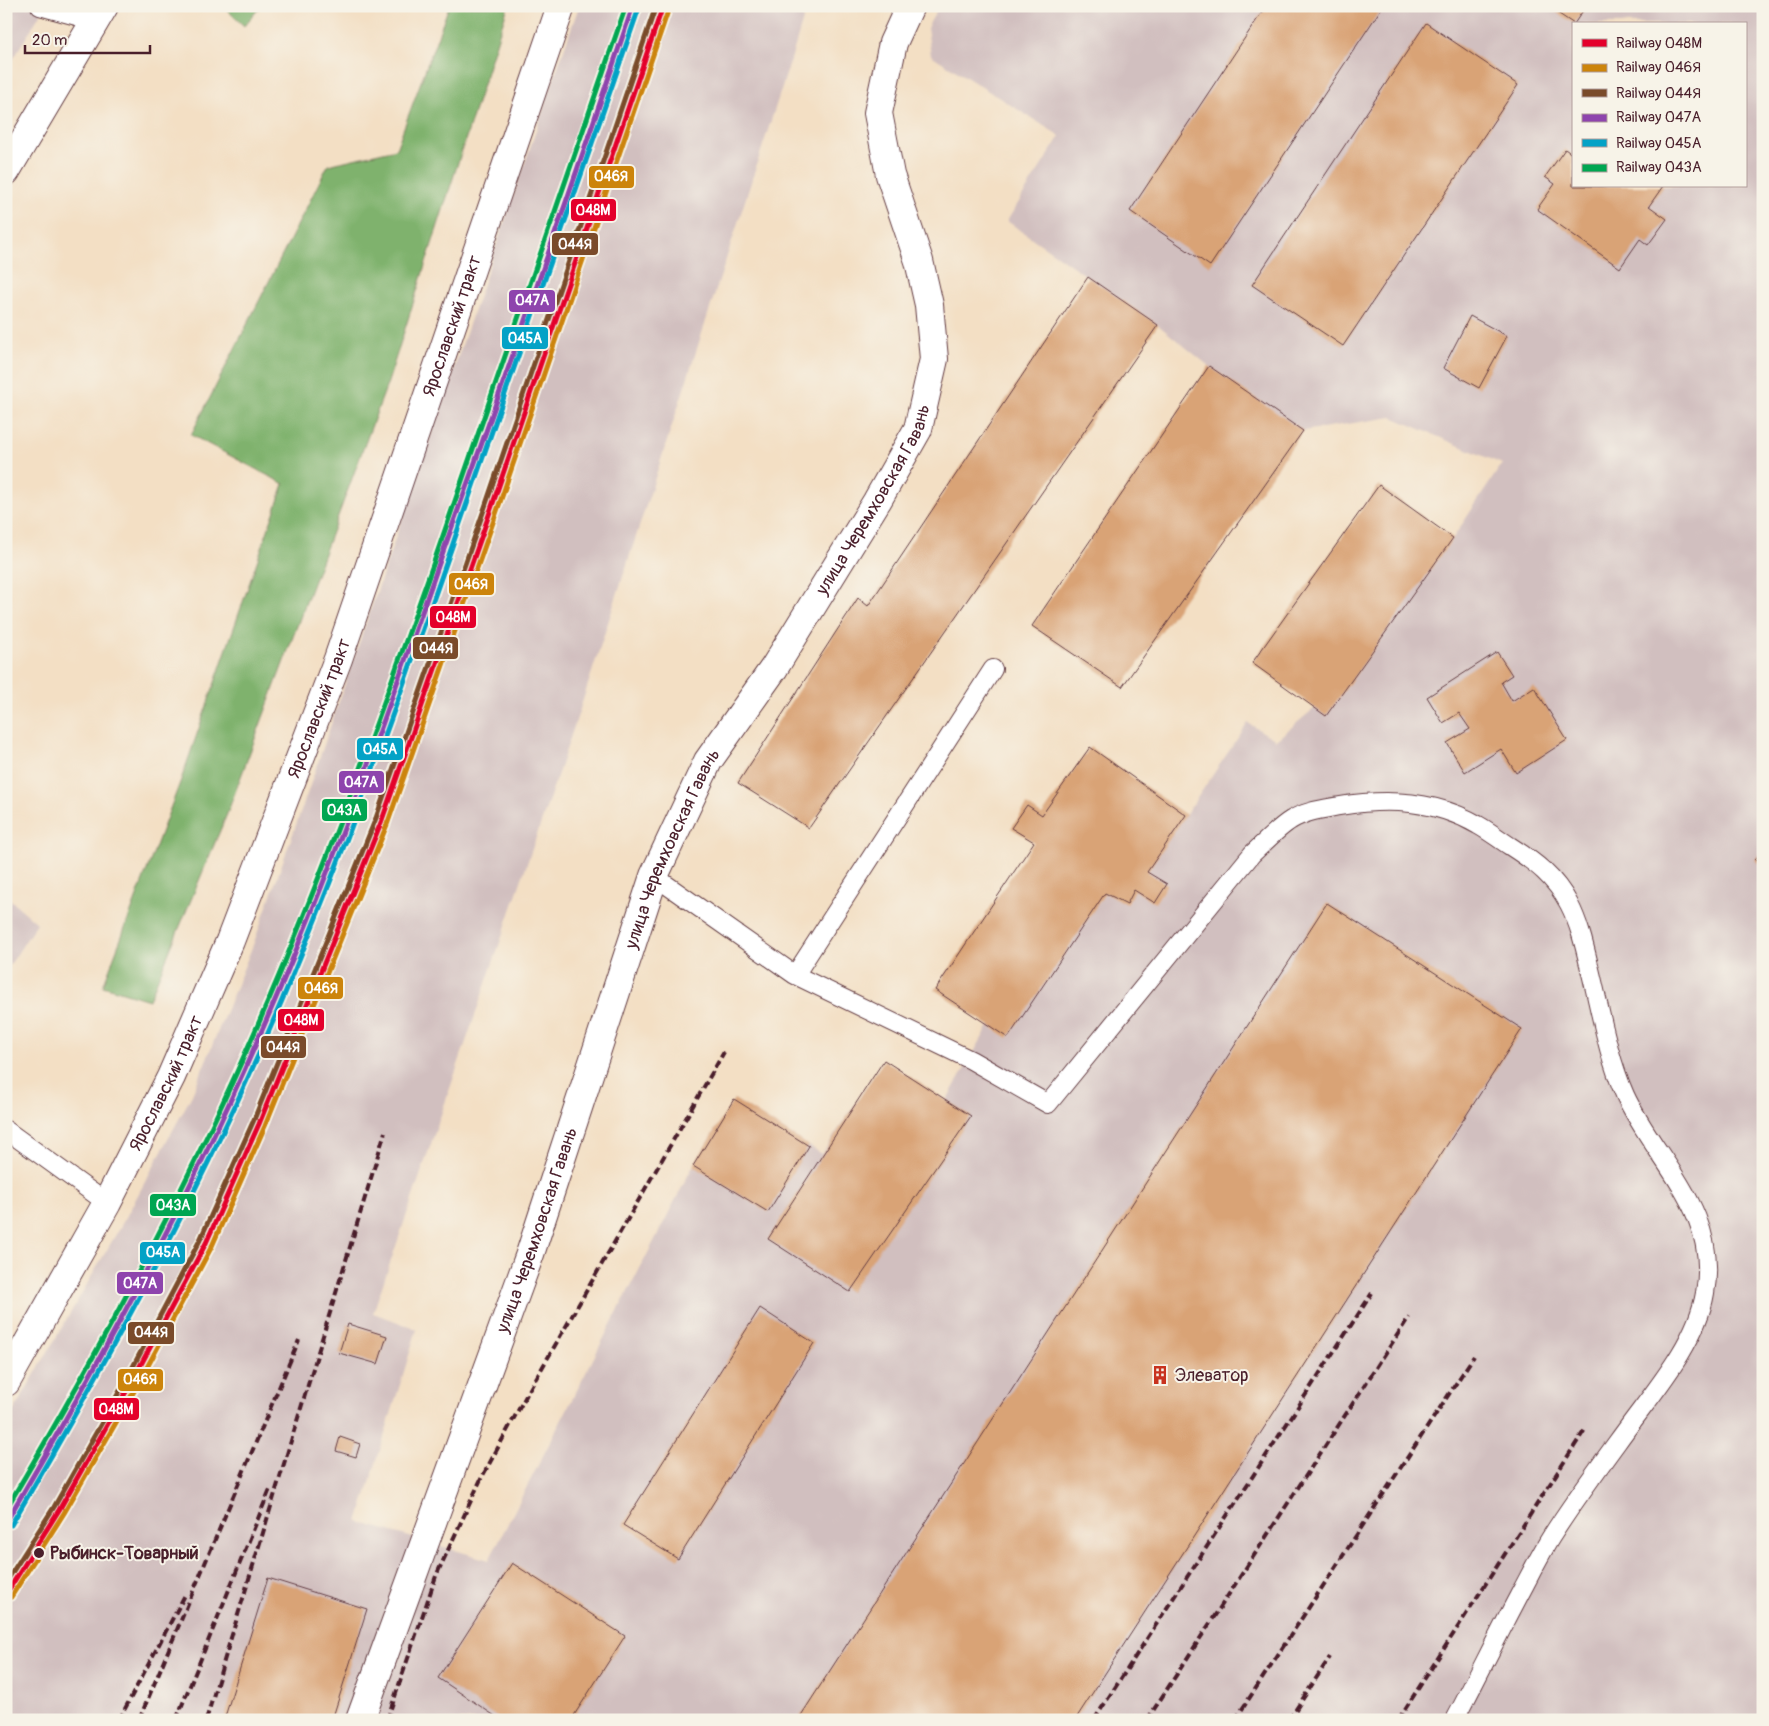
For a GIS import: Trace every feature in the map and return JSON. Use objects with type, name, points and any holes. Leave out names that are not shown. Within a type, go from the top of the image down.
[{"type":"street","name":"Ярославский тракт","points":[[6,1382],[107,1203],[175,1068],[230,941],[286,799],[338,659],[561,6]]},
{"type":"street","name":"улица Черемховская Гавань","points":[[360,1720],[530,1254],[654,876],[708,760],[774,668],[877,501],[918,429],[934,359],[929,305],[919,261],[890,174],[878,113],[893,43],[910,6]]},
{"type":"street","points":[[6,171],[99,14]]},
{"type":"lane","points":[[40,6],[99,14]]},
{"type":"lane","points":[[795,975],[993,669]]},
{"type":"lane","points":[[654,876],[795,975],[971,1060],[1048,1104],[1252,854],[1291,820],[1318,810],[1352,804],[1389,801],[1421,804],[1449,811],[1476,823],[1536,863],[1554,879],[1569,903],[1580,930],[1612,1056],[1624,1093],[1641,1126],[1694,1208],[1704,1238],[1707,1264],[1705,1294],[1697,1320],[1682,1352],[1581,1492],[1549,1540],[1455,1720]]},
{"type":"lane","points":[[6,1130],[107,1203]]},
{"type":"shaded area","points":[[6,6],[45,6],[6,71]]},
{"type":"shaded area","points":[[579,6],[807,6],[579,712],[373,1313],[417,1329],[358,1522],[489,1560],[693,1166],[734,1099],[822,1154],[884,1060],[946,1101],[989,1026],[1008,1038],[1105,893],[1127,904],[1134,890],[1155,903],[1167,884],[1147,872],[1248,723],[1276,740],[1315,708],[1326,716],[1453,538],[1502,464],[1392,417],[1303,431],[1209,366],[1158,325],[1007,221],[1060,136],[931,55],[927,28],[939,6],[1763,6],[1763,1720],[6,1720],[6,1424],[126,1217],[192,1095],[253,945],[305,800]]},
{"type":"shaded area","points":[[6,896],[37,923],[6,971]]},
{"type":"green space","points":[[223,6],[261,6],[244,26]]},
{"type":"green space","points":[[449,6],[508,6],[388,382],[227,814],[149,1000],[103,986],[181,780],[284,484],[191,435],[328,165],[396,149]]},
{"type":"building","points":[[1266,6],[1383,6],[1210,266],[1130,211]]},
{"type":"building","points":[[1547,6],[1586,6],[1575,22],[1572,23]]},
{"type":"building","points":[[1426,23],[1518,85],[1343,346],[1252,285]]},
{"type":"building","points":[[1565,149],[1572,154],[1572,188],[1662,188],[1649,206],[1667,219],[1648,245],[1640,239],[1620,268],[1537,209],[1555,184],[1545,177]]},
{"type":"building","points":[[1088,277],[1158,325],[809,828],[738,783],[858,598],[868,606]]},
{"type":"building","points":[[1470,316],[1507,336],[1479,388],[1443,368]]},
{"type":"building","points":[[1209,366],[1303,431],[1122,687],[1032,626]]},
{"type":"building","points":[[1379,485],[1453,538],[1326,716],[1252,663]]},
{"type":"building","points":[[1497,652],[1512,675],[1501,682],[1512,701],[1534,687],[1567,740],[1516,773],[1501,749],[1465,772],[1447,743],[1470,729],[1459,713],[1443,723],[1427,697]]},
{"type":"building","points":[[1090,747],[1186,815],[1147,872],[1167,884],[1155,903],[1134,890],[1127,904],[1105,893],[1008,1038],[935,990],[1034,842],[1011,828],[1027,805],[1042,815]]},
{"type":"building","points":[[1763,849],[1763,866],[1755,860]]},
{"type":"building","name":"Элеватор","points":[[1327,903],[1522,1029],[1075,1720],[798,1720]]},
{"type":"building","points":[[884,1060],[971,1116],[850,1292],[768,1239]]},
{"type":"building","points":[[734,1099],[809,1146],[768,1212],[693,1166]]},
{"type":"building","points":[[760,1308],[814,1343],[678,1559],[623,1525]]},
{"type":"building","points":[[348,1324],[387,1336],[378,1364],[339,1353]]},
{"type":"building","points":[[340,1437],[360,1444],[356,1457],[336,1451]]},
{"type":"building","points":[[512,1563],[625,1636],[571,1720],[501,1720],[438,1678]]},
{"type":"building","points":[[268,1578],[367,1609],[332,1720],[224,1720]]},
{"type":"railway","points":[[387,1720],[436,1576],[481,1479],[527,1394],[724,1052]]},
{"type":"railway","points":[[206,1720],[385,1132]]},
{"type":"railway","points":[[1094,1720],[1372,1293]]},
{"type":"railway","points":[[1147,1720],[1409,1317]]},
{"type":"railway","points":[[139,1720],[299,1340]]},
{"type":"railway","points":[[1235,1720],[1474,1356]]},
{"type":"railway","points":[[1398,1720],[1586,1428]]},
{"type":"railway","points":[[176,1720],[270,1489]]},
{"type":"railway","points":[[119,1720],[185,1595]]},
{"type":"railway","points":[[1289,1720],[1330,1657]]},
{"type":"rail line","name":"043А","points":[[6,1509],[72,1396],[194,1164],[249,1045],[300,925],[370,741],[414,618],[626,6]]},
{"type":"rail line","name":"047А","points":[[6,1522],[106,1347],[169,1228],[255,1046],[307,924],[377,739],[563,211],[633,6]]},
{"type":"rail line","name":"044Я","points":[[6,1582],[54,1507],[126,1380],[200,1240],[253,1122],[376,818],[485,507],[656,6]]},
{"type":"rail line","name":"048М","points":[[6,1594],[59,1510],[131,1383],[206,1243],[259,1124],[382,820],[491,509],[663,6]]},
{"type":"rail line","name":"045А","points":[[11,1525],[111,1350],[174,1231],[233,1110],[287,988],[360,804],[405,680],[639,8]]},
{"type":"rail line","name":"046Я","points":[[11,1597],[64,1513],[137,1386],[212,1246],[265,1126],[388,822],[497,511],[669,8]]},
{"type":"place","name":"Элеватор","points":[[1160,1375]]},
{"type":"place","name":"Рыбинск-Товарный","points":[[39,1553]]}]
